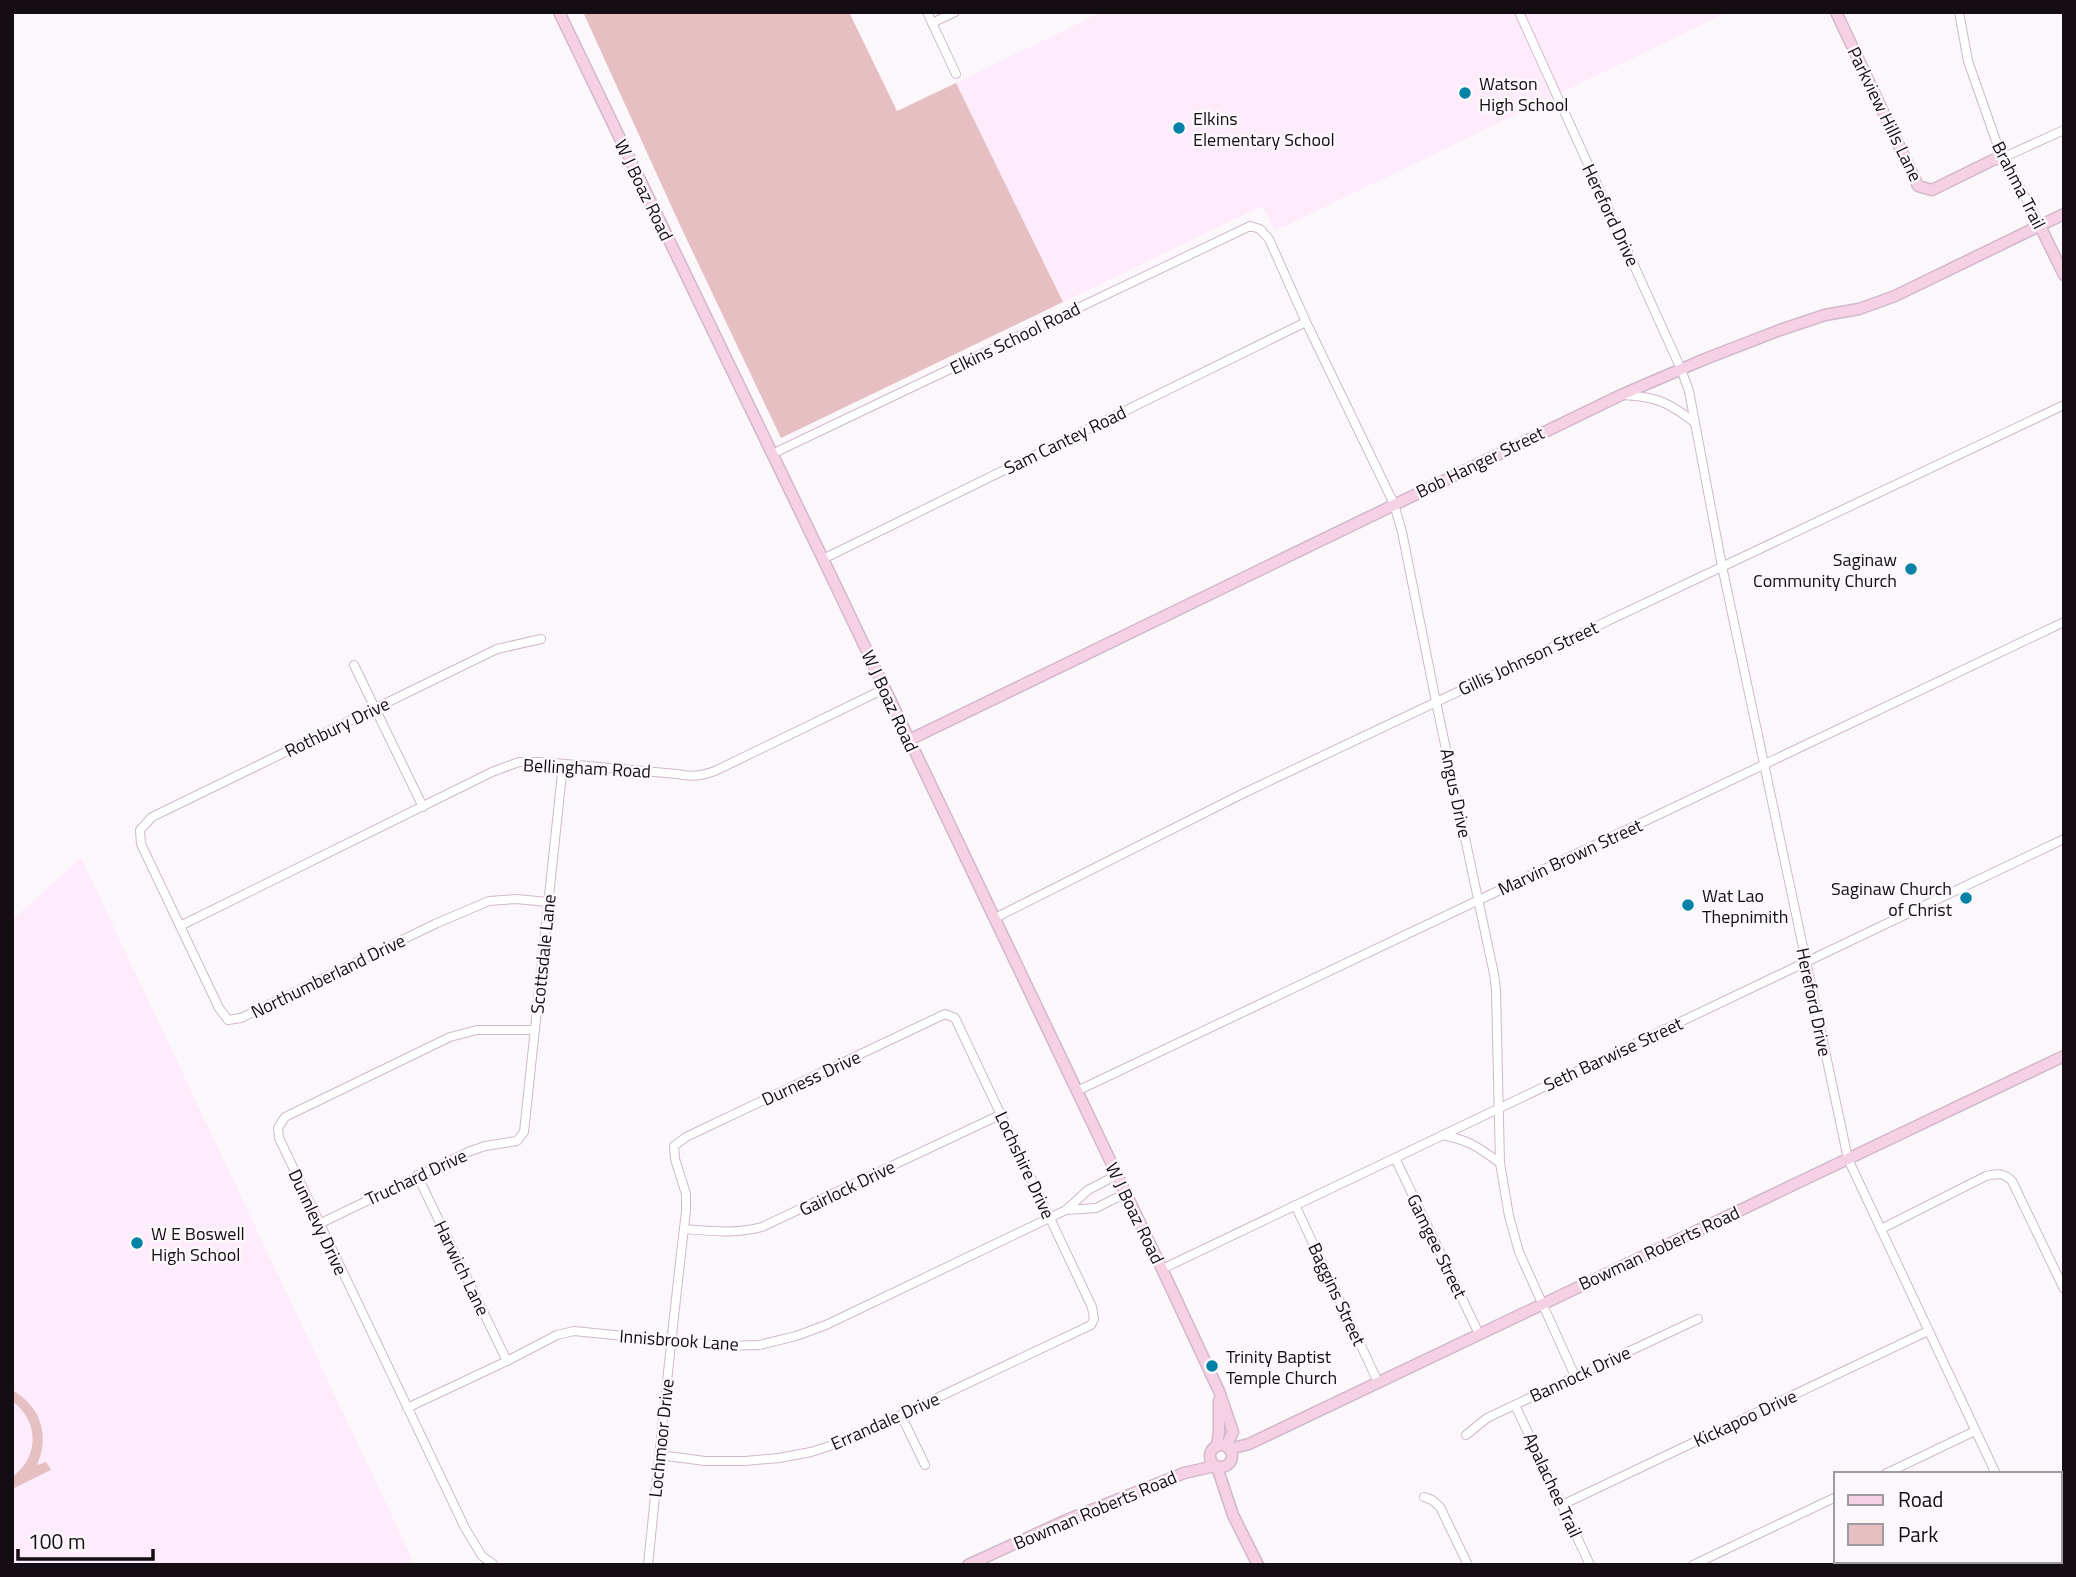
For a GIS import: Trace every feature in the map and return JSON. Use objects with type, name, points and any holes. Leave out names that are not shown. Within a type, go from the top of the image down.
[{"type":"street","name":"W J Boaz Road","points":[[559,12],[995,918],[1219,1391],[1219,1432],[1224,1486],[1233,1515],[1258,1565]]},
{"type":"street","points":[[927,12],[956,74]]},
{"type":"street","points":[[932,23],[955,12]]},
{"type":"street","name":"Hereford Drive","points":[[1519,12],[1689,391],[1722,566],[1848,1159],[1995,1472]]},
{"type":"street","name":"Parkview Hills Lane","points":[[1836,12],[1914,182],[1922,189],[1932,190],[2064,130]]},
{"type":"street","name":"Brahma Trail","points":[[1959,12],[1968,61],[2002,158],[2008,164],[2064,275]]},
{"type":"street","name":"Bob Hanger Street","points":[[909,740],[1621,395],[1780,330],[1859,309],[1895,296],[2064,214]]},
{"type":"street","name":"Elkins School Road","points":[[772,454],[1250,226],[1260,229]]},
{"type":"street","name":"Angus Drive","points":[[1260,229],[1273,246],[1306,322],[1394,504],[1402,532],[1480,900],[1496,990],[1500,1163],[1509,1216],[1519,1252],[1575,1376]]},
{"type":"street","name":"Sam Cantey Road","points":[[823,559],[1306,322]]},
{"type":"street","points":[[1621,395],[1665,402],[1694,422]]},
{"type":"street","name":"Gillis Johnson Street","points":[[995,918],[1244,793],[2064,405]]},
{"type":"street","name":"Marvin Brown Street","points":[[1077,1091],[2064,622]]},
{"type":"street","name":"Rothbury Drive","points":[[140,830],[152,817],[497,649],[541,639]]},
{"type":"street","points":[[354,665],[423,807]]},
{"type":"street","name":"Bellingham Road","points":[[180,926],[492,772],[519,762],[700,776],[884,689]]},
{"type":"street","name":"Scottsdale Lane","points":[[517,1142],[524,1132],[563,764]]},
{"type":"street","name":"Northumberland Drive","points":[[140,830],[141,844],[219,1008],[228,1020],[241,1018],[435,924],[489,901],[516,899],[548,902]]},
{"type":"street","name":"Seth Barwise Street","points":[[1162,1269],[2064,839]]},
{"type":"street","name":"Durness Drive","points":[[674,1146],[677,1142],[945,1014],[949,1015]]},
{"type":"street","name":"Lochshire Drive","points":[[949,1015],[955,1018],[961,1027],[1092,1307],[1094,1319]]},
{"type":"street","name":"Dunnlevy Drive","points":[[493,1563],[482,1556],[475,1546],[318,1224],[279,1138],[278,1128],[285,1116],[450,1037],[477,1030],[535,1030]]},
{"type":"street","name":"Bowman Roberts Road","points":[[968,1565],[1069,1519],[1222,1456],[2064,1056]]},
{"type":"street","name":"Gairlock Drive","points":[[684,1229],[725,1232],[762,1227],[1002,1114]]},
{"type":"street","points":[[1442,1135],[1472,1143],[1500,1163]]},
{"type":"street","name":"Truchard Drive","points":[[318,1224],[417,1175],[485,1146],[517,1142]]},
{"type":"street","name":"Lochmoor Drive","points":[[648,1565],[684,1229],[686,1194],[675,1159],[674,1146]]},
{"type":"street","name":"Gamgee Street","points":[[1395,1158],[1479,1334]]},
{"type":"street","points":[[1881,1229],[1986,1176],[1998,1173],[2006,1175],[2012,1181],[2064,1289]]},
{"type":"street","name":"Harwich Lane","points":[[417,1175],[507,1361]]},
{"type":"street","name":"Innisbrook Lane","points":[[407,1408],[557,1335],[574,1331],[724,1346],[759,1345],[796,1336],[826,1325],[1066,1210],[1087,1190],[1117,1175]]},
{"type":"street","name":"Innisbrook Lane","points":[[1066,1210],[1096,1208],[1126,1194]]},
{"type":"street","name":"Baggins Street","points":[[1295,1205],[1378,1382]]},
{"type":"street","name":"Errandale Drive","points":[[659,1455],[705,1461],[745,1461],[811,1452],[842,1442],[901,1415],[1085,1328],[1091,1325],[1094,1319]]},
{"type":"street","name":"Bannock Drive","points":[[1466,1436],[1478,1424],[1515,1405],[1698,1319]]},
{"type":"street","name":"Kickapoo Drive","points":[[1562,1505],[1928,1331]]},
{"type":"street","name":"Apalachee Trail","points":[[1515,1405],[1590,1565]]},
{"type":"street","points":[[901,1415],[925,1465]]},
{"type":"street","points":[[1889,1472],[1975,1431]]},
{"type":"street","points":[[1424,1497],[1440,1507],[1468,1565]]},
{"type":"street","points":[[1693,1565],[1834,1498]]},
{"type":"shaded area","name":"Elkins Elementary School","points":[[1102,12],[1728,12],[1275,231],[1262,206],[1063,302],[956,83]]},
{"type":"shaded area","name":"W E Boswell High School","points":[[81,858],[415,1565],[12,1565],[12,920]]},
{"type":"green space","points":[[583,12],[849,12],[897,111],[956,83],[1063,302],[781,438]]},
{"type":"green space","points":[[12,1390],[30,1404],[36,1413],[43,1443],[37,1465],[46,1462],[51,1470],[12,1489],[12,1477],[27,1460],[33,1439],[28,1419],[12,1401]]},
{"type":"place","name":"Watson High School","points":[[1465,93]]},
{"type":"place","name":"Elkins Elementary School","points":[[1179,128]]},
{"type":"place","name":"Saginaw Community Church","points":[[1911,569]]},
{"type":"place","name":"Saginaw Church of Christ","points":[[1966,898]]},
{"type":"place","name":"Wat Lao Thepnimith","points":[[1688,905]]},
{"type":"place","name":"W E Boswell High School","points":[[137,1243]]},
{"type":"place","name":"Trinity Baptist Temple Church","points":[[1212,1366]]}]
